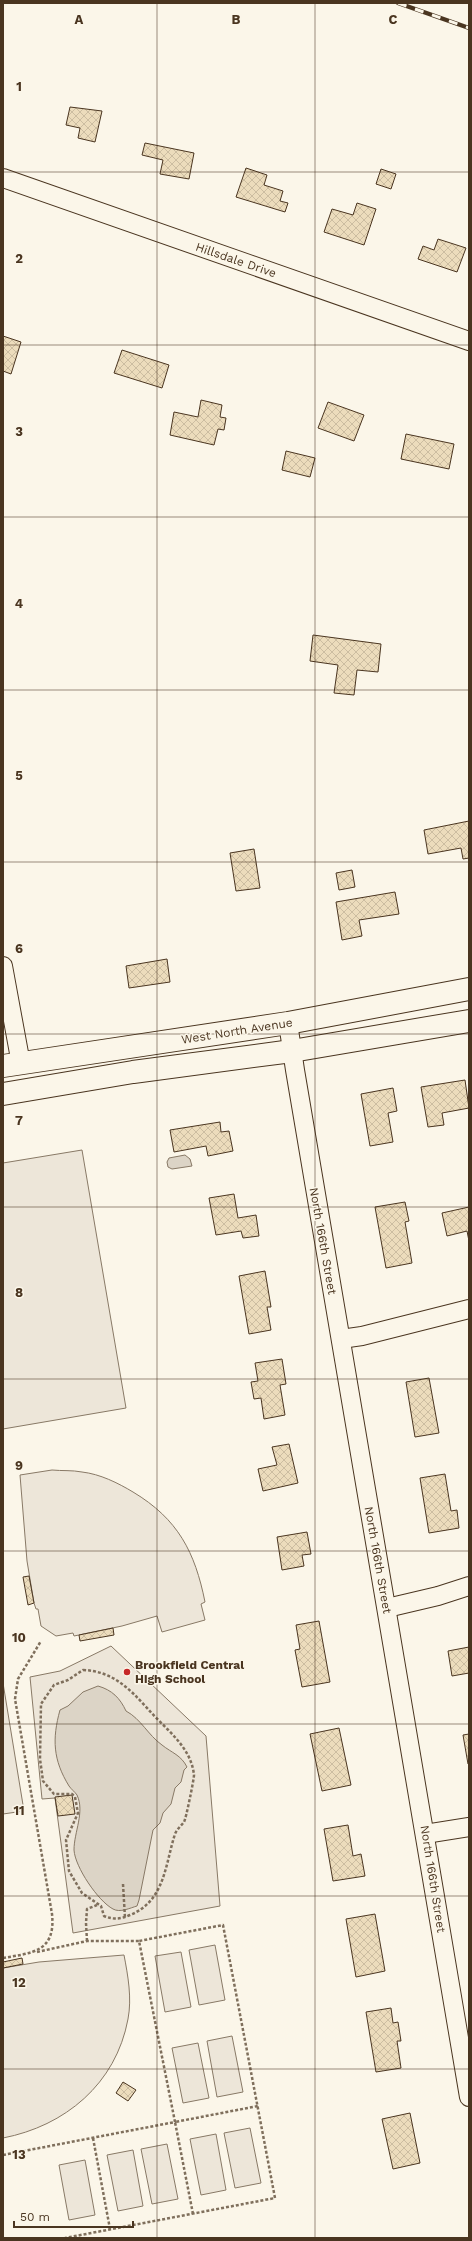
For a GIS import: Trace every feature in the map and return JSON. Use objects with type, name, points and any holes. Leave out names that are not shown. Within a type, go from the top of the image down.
[{"type":"main road","name":"West North Avenue","points":[[12,1065],[288,1023],[469,989]]},
{"type":"main road","points":[[3,1094],[133,1072],[292,1051],[469,1021]]},
{"type":"street","name":"Hillsdale Drive","points":[[3,178],[469,341]]},
{"type":"street","points":[[3,966],[12,1065]]},
{"type":"street","name":"North 166th Street","points":[[288,1023],[469,2097]]},
{"type":"street","points":[[341,1339],[369,1334],[469,1309]]},
{"type":"street","points":[[387,1608],[438,1596],[469,1586]]},
{"type":"street","points":[[425,1834],[469,1827]]},
{"type":"path","points":[[33,1953],[46,1944],[51,1934],[53,1920],[15,1700],[18,1679],[41,1641]]},
{"type":"path","points":[[83,1670],[96,1670],[112,1676],[127,1687],[179,1741],[187,1754],[194,1775],[184,1821],[176,1832],[169,1861],[158,1891],[145,1907],[125,1918],[113,1920],[104,1916],[101,1906],[82,1893],[69,1871],[66,1840],[78,1813],[75,1797],[72,1794],[54,1794],[48,1789],[43,1781],[39,1749],[41,1704],[54,1685],[68,1680],[83,1670]]},
{"type":"path","points":[[123,1884],[125,1918]]},
{"type":"path","points":[[87,1941],[86,1923],[88,1909],[98,1904]]},
{"type":"path","points":[[3,1958],[87,1941],[140,1941],[223,1925],[275,2198],[65,2238]]},
{"type":"path","points":[[140,1941],[193,2214]]},
{"type":"path","points":[[3,2155],[258,2106]]},
{"type":"path","points":[[93,2138],[110,2229]]},
{"type":"shaded area","points":[[82,1150],[126,1408],[3,1429],[3,1163]]},
{"type":"shaded area","points":[[185,1155],[190,1159],[192,1166],[172,1169],[168,1167],[167,1162],[169,1158]]},
{"type":"shaded area","points":[[52,1470],[89,1473],[109,1479],[149,1502],[162,1514],[173,1525],[190,1552],[201,1584],[205,1602],[201,1604],[205,1620],[162,1632],[157,1616],[122,1626],[74,1636],[73,1633],[56,1636],[41,1626],[38,1609],[36,1609],[34,1603],[27,1561],[20,1475]]},
{"type":"shaded area","points":[[111,1646],[206,1736],[220,1906],[73,1933],[55,1798],[42,1799],[30,1677],[60,1671]]},
{"type":"shaded area","points":[[3,1683],[24,1811],[3,1814]]},
{"type":"shaded area","points":[[98,1686],[115,1695],[126,1711],[136,1718],[157,1741],[179,1757],[187,1767],[184,1770],[181,1782],[175,1788],[171,1804],[163,1813],[160,1823],[153,1830],[137,1906],[122,1910],[113,1909],[101,1899],[88,1883],[78,1865],[75,1857],[74,1843],[80,1815],[79,1802],[77,1795],[69,1786],[60,1767],[57,1758],[55,1740],[60,1710],[68,1706],[83,1692]]},
{"type":"shaded area","points":[[215,1945],[225,2000],[199,2005],[189,1950]]},
{"type":"shaded area","points":[[181,1952],[191,2007],[165,2012],[155,1956]]},
{"type":"shaded area","points":[[124,1955],[130,2003],[128,2019],[122,2042],[112,2063],[100,2082],[67,2112],[26,2132],[3,2138],[3,1968],[39,1962]]},
{"type":"shaded area","points":[[232,2036],[243,2092],[217,2097],[207,2041]]},
{"type":"shaded area","points":[[198,2043],[209,2098],[183,2103],[172,2048]]},
{"type":"shaded area","points":[[250,2128],[261,2183],[235,2188],[224,2133]]},
{"type":"shaded area","points":[[216,2134],[226,2190],[201,2195],[190,2139]]},
{"type":"shaded area","points":[[167,2144],[178,2199],[152,2204],[141,2149]]},
{"type":"shaded area","points":[[133,2150],[143,2206],[118,2211],[107,2155]]},
{"type":"shaded area","points":[[85,2160],[95,2215],[69,2220],[59,2165]]},
{"type":"building","points":[[70,107],[102,111],[95,142],[78,138],[80,128],[66,125]]},
{"type":"building","points":[[145,143],[194,153],[189,179],[160,174],[163,160],[142,155]]},
{"type":"building","points":[[246,168],[267,175],[264,185],[283,191],[280,201],[288,203],[285,212],[236,197]]},
{"type":"building","points":[[381,169],[396,174],[391,189],[376,184]]},
{"type":"building","points":[[357,203],[376,209],[364,245],[324,232],[332,209],[353,215]]},
{"type":"building","points":[[438,239],[466,248],[457,272],[418,259],[423,246],[434,250]]},
{"type":"building","points":[[3,336],[21,342],[11,374],[3,371]]},
{"type":"building","points":[[122,350],[169,365],[162,388],[114,373]]},
{"type":"building","points":[[201,400],[222,405],[220,417],[226,418],[224,430],[218,429],[214,445],[170,435],[174,412],[198,417]]},
{"type":"building","points":[[328,402],[364,415],[354,441],[318,428]]},
{"type":"building","points":[[406,434],[454,444],[449,469],[401,459]]},
{"type":"building","points":[[286,451],[315,458],[310,477],[282,470]]},
{"type":"building","points":[[313,635],[381,644],[378,672],[357,670],[354,695],[334,693],[338,665],[310,661]]},
{"type":"building","points":[[469,821],[469,858],[463,859],[461,848],[428,854],[424,830]]},
{"type":"building","points":[[254,849],[260,888],[236,891],[230,853]]},
{"type":"building","points":[[352,870],[355,887],[339,890],[336,873]]},
{"type":"building","points":[[395,892],[399,914],[359,920],[362,936],[342,940],[336,902]]},
{"type":"building","points":[[167,959],[170,982],[129,988],[126,966]]},
{"type":"building","points":[[465,1080],[469,1108],[442,1113],[444,1125],[428,1127],[421,1087]]},
{"type":"building","points":[[393,1088],[397,1111],[388,1113],[393,1142],[370,1146],[361,1094]]},
{"type":"building","points":[[220,1122],[221,1132],[229,1131],[233,1151],[208,1156],[206,1146],[174,1152],[170,1130]]},
{"type":"building","points":[[234,1194],[238,1218],[256,1215],[259,1236],[243,1238],[241,1231],[216,1235],[209,1198]]},
{"type":"building","points":[[405,1202],[409,1221],[405,1222],[412,1263],[386,1268],[375,1207]]},
{"type":"building","points":[[469,1207],[469,1241],[467,1231],[447,1236],[442,1213]]},
{"type":"building","points":[[265,1271],[271,1307],[267,1307],[271,1330],[249,1334],[239,1276]]},
{"type":"building","points":[[282,1359],[286,1384],[280,1385],[285,1415],[264,1419],[261,1398],[254,1399],[251,1382],[258,1381],[255,1363]]},
{"type":"building","points":[[429,1378],[439,1433],[415,1437],[406,1382]]},
{"type":"building","points":[[289,1444],[298,1483],[263,1491],[258,1469],[277,1465],[272,1447]]},
{"type":"building","points":[[445,1474],[451,1511],[457,1510],[459,1528],[429,1533],[420,1478]]},
{"type":"building","points":[[307,1532],[311,1554],[302,1555],[304,1566],[282,1570],[277,1537]]},
{"type":"building","points":[[29,1576],[34,1603],[28,1605],[23,1577]]},
{"type":"building","points":[[319,1621],[330,1682],[302,1687],[295,1650],[300,1649],[296,1625]]},
{"type":"building","points":[[113,1628],[114,1635],[80,1641],[79,1635]]},
{"type":"building","points":[[469,1647],[469,1673],[452,1676],[448,1651]]},
{"type":"building","points":[[339,1728],[351,1785],[322,1791],[310,1734]]},
{"type":"building","points":[[469,1734],[469,1763],[468,1764],[463,1735]]},
{"type":"building","points":[[72,1795],[75,1814],[58,1816],[55,1797]]},
{"type":"building","points":[[348,1825],[353,1856],[361,1854],[365,1876],[333,1881],[324,1829]]},
{"type":"building","points":[[375,1914],[385,1971],[356,1977],[346,1919]]},
{"type":"building","points":[[22,1958],[23,1964],[3,1968],[3,1962]]},
{"type":"building","points":[[391,2008],[393,2023],[398,2022],[401,2041],[397,2041],[401,2068],[376,2072],[366,2012]]},
{"type":"building","points":[[123,2082],[136,2090],[128,2101],[116,2093]]},
{"type":"building","points":[[410,2113],[420,2163],[393,2169],[382,2119]]},
{"type":"railway","points":[[398,3],[469,28]]},
{"type":"place","name":"Brookfield Central High School","points":[[127,1672]]}]
